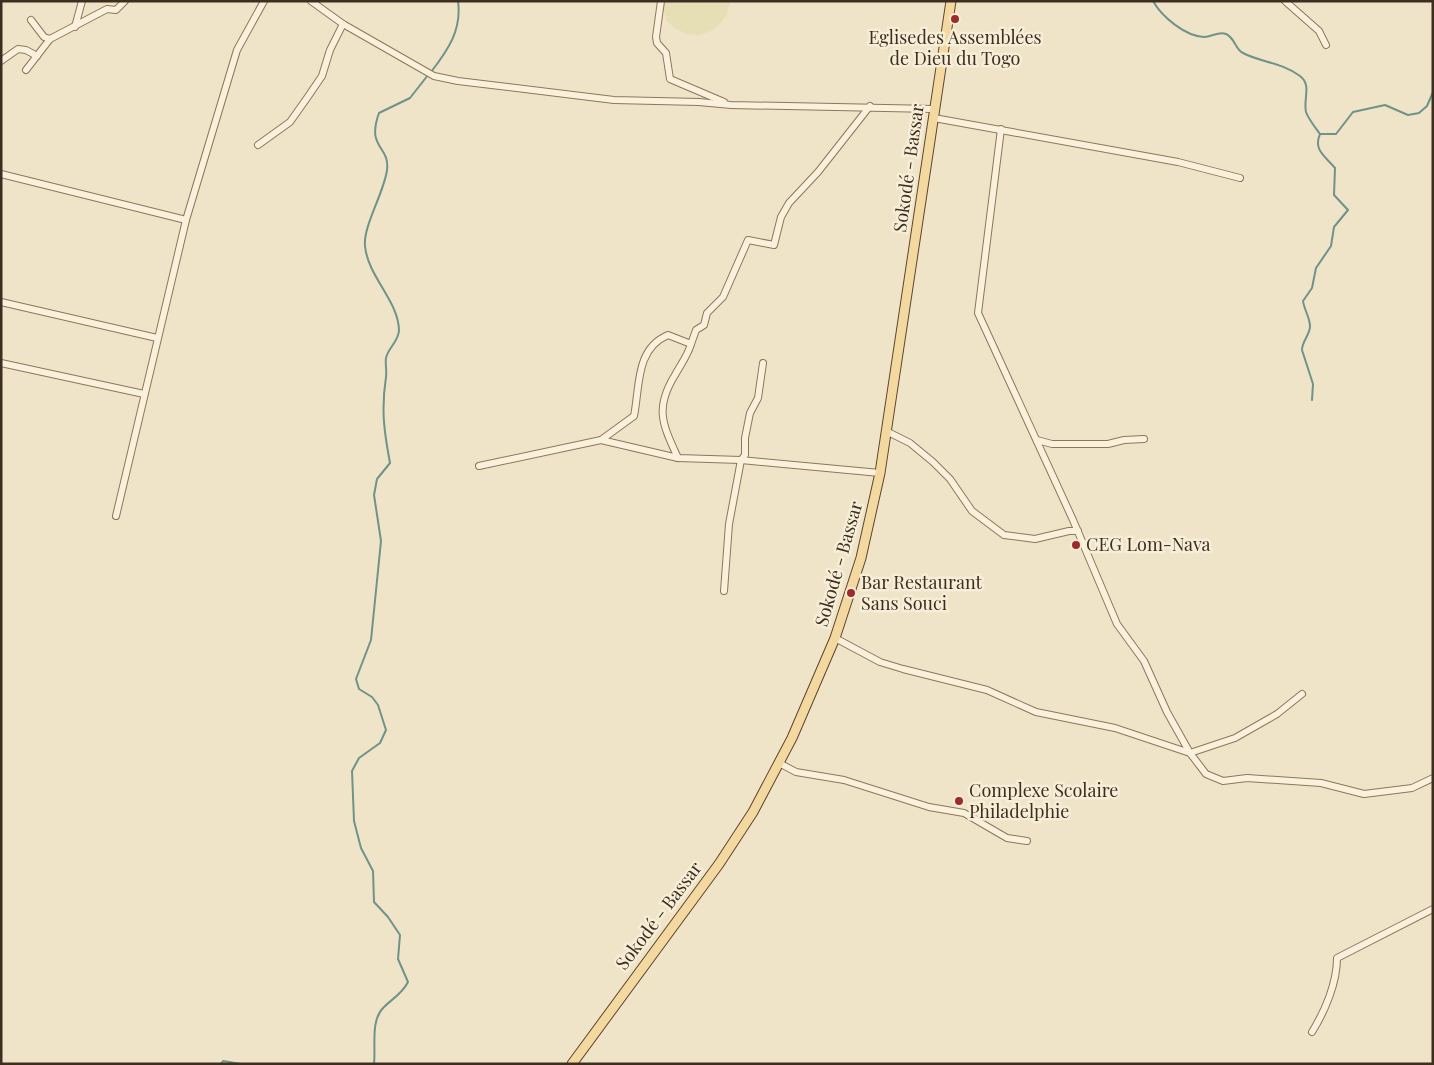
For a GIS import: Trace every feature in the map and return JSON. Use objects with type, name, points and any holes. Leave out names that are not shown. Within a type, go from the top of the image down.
[{"type":"main road","name":"Sokodé - Bassar","points":[[572,1064],[719,864],[753,812],[816,686],[835,638],[861,558],[880,473],[951,1]]},
{"type":"street","points":[[75,27],[82,1]]},
{"type":"street","points":[[26,70],[50,39],[107,9],[116,10],[126,1]]},
{"type":"street","points":[[116,516],[186,220],[237,50],[264,1]]},
{"type":"street","points":[[311,1],[343,24],[434,76],[458,81],[614,100],[699,102],[730,105],[870,106],[934,109]]},
{"type":"street","points":[[660,1],[656,37],[657,43],[666,53],[670,79],[730,105]]},
{"type":"street","points":[[1285,1],[1320,31],[1326,45]]},
{"type":"street","points":[[31,20],[44,37],[50,39]]},
{"type":"street","points":[[258,145],[290,122],[302,106],[322,76],[337,31],[343,24]]},
{"type":"street","points":[[1,60],[18,49],[26,50],[37,56]]},
{"type":"street","points":[[678,458],[662,423],[664,392],[689,352],[696,330],[704,325],[706,313],[723,297],[748,240],[774,245],[781,217],[789,202],[818,172],[870,106]]},
{"type":"street","points":[[934,118],[1178,162],[1240,178]]},
{"type":"street","points":[[1001,129],[978,313],[1078,531],[1117,624],[1144,661],[1167,712],[1190,753],[1206,774],[1223,780],[1247,778],[1321,784],[1364,794],[1412,788],[1433,778]]},
{"type":"street","points":[[1,174],[186,220]]},
{"type":"street","points":[[1,302],[157,338]]},
{"type":"street","points":[[479,466],[601,440],[634,416],[638,395],[639,369],[644,357],[658,339],[668,335],[691,344]]},
{"type":"street","points":[[1,363],[144,394]]},
{"type":"street","points":[[724,590],[729,524],[741,460],[745,455],[745,438],[750,414],[758,398],[763,363]]},
{"type":"street","points":[[886,431],[910,443],[933,462],[950,479],[972,511],[1004,535],[1035,539],[1069,531],[1078,531]]},
{"type":"street","points":[[1036,440],[1052,444],[1108,444],[1124,440],[1144,439]]},
{"type":"street","points":[[601,440],[678,458],[741,460],[880,473]]},
{"type":"street","points":[[835,638],[880,662],[987,690],[1036,712],[1115,728],[1190,753],[1235,738],[1277,714],[1302,694]]},
{"type":"street","points":[[779,763],[796,772],[844,780],[929,807],[964,813],[1007,838],[1027,841]]},
{"type":"street","points":[[1312,1032],[1320,1019],[1337,971],[1337,958],[1433,909]]},
{"type":"shaded area","points":[[660,1],[730,2],[727,14],[720,24],[711,31],[699,35],[687,34],[676,29],[667,21]]},
{"type":"waterway","points":[[431,72],[448,48],[456,30],[459,11],[458,1]]},
{"type":"waterway","points":[[1153,1],[1168,19],[1189,33],[1204,37],[1220,33],[1226,34],[1243,53],[1279,65],[1300,76],[1306,84],[1306,112],[1320,134],[1336,134],[1353,112],[1385,105],[1408,115],[1419,113],[1427,106],[1433,92]]},
{"type":"waterway","points":[[374,1064],[374,1034],[377,1019],[384,1007],[400,993],[408,982],[398,959],[400,935],[388,917],[374,902],[373,871],[361,848],[354,821],[352,771],[359,758],[380,743],[386,730],[378,705],[372,697],[359,689],[356,679],[371,640],[381,541],[374,495],[377,479],[390,463],[384,420],[386,360],[387,354],[399,334],[394,309],[371,268],[367,257],[365,238],[387,170],[387,162],[375,134],[379,113],[410,98],[428,75]]},
{"type":"waterway","points":[[1312,400],[1313,384],[1302,350],[1310,326],[1303,301],[1312,288],[1316,268],[1331,246],[1334,227],[1348,210],[1334,195],[1335,168],[1319,149],[1318,140],[1320,134]]},
{"type":"waterway","points":[[221,1064],[223,1061],[241,1064]]},
{"type":"place","name":"Eglisedes Assemblées de Dieu du Togo","points":[[955,19]]},
{"type":"place","name":"CEG Lom-Nava","points":[[1076,545]]},
{"type":"place","name":"Bar Restaurant Sans Souci","points":[[851,593]]},
{"type":"place","name":"Complexe Scolaire Philadelphie","points":[[959,801]]}]
